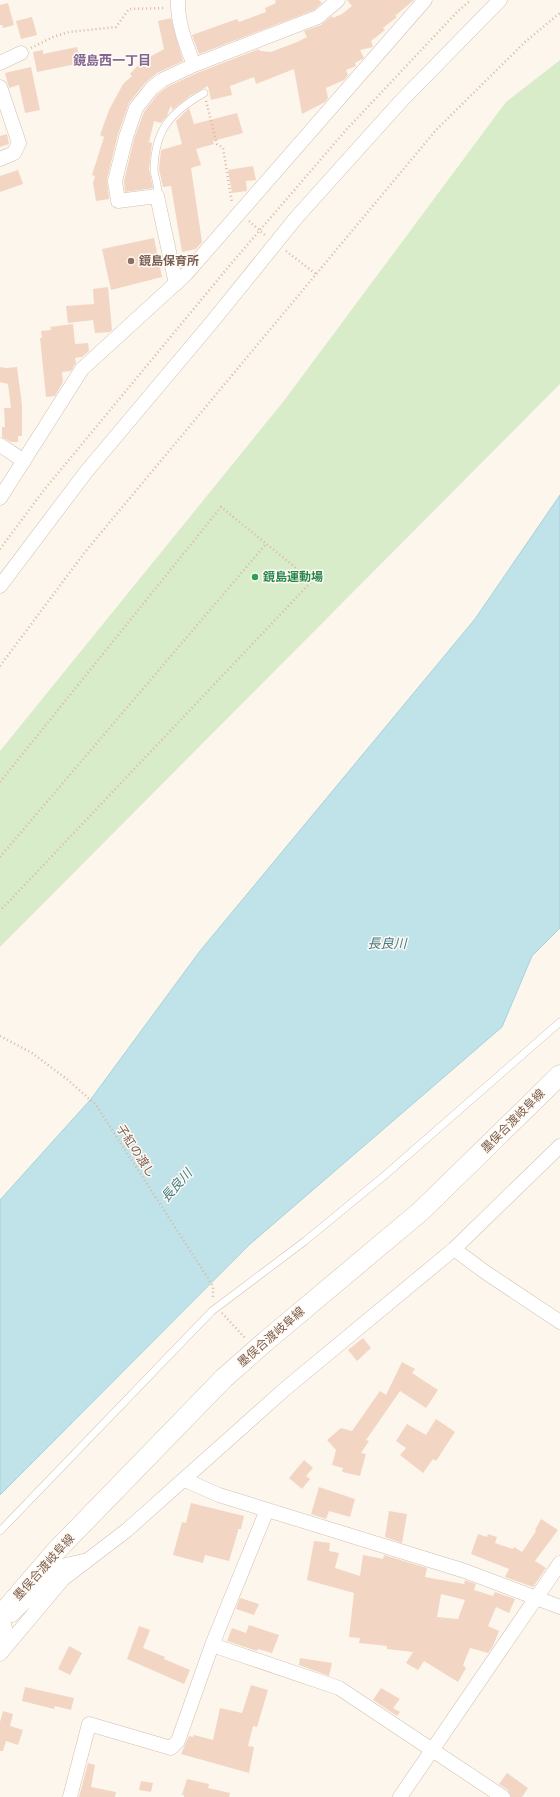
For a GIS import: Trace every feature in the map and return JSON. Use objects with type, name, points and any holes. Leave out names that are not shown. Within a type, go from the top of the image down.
[{"type":"main road","name":"墨俣合渡岐阜線","points":[[0,1618],[56,1551],[224,1378],[256,1349],[421,1211],[560,1075]]},
{"type":"main road","points":[[0,1618],[2,1630],[0,1633]]},
{"type":"street","points":[[176,284],[157,196],[118,201],[115,181],[126,137],[136,108],[152,88],[162,80],[194,65],[318,17],[338,0]]},
{"type":"street","points":[[0,498],[82,369],[176,284],[425,0]]},
{"type":"street","points":[[0,586],[86,472],[296,218],[402,100],[500,0]]},
{"type":"street","points":[[178,4],[186,42],[194,65]]},
{"type":"street","points":[[0,63],[21,53]]},
{"type":"street","points":[[0,88],[19,143],[14,153],[0,159]]},
{"type":"street","points":[[0,445],[24,461]]},
{"type":"street","points":[[0,1654],[63,1579],[127,1530],[185,1480],[284,1389],[454,1249],[560,1146]]},
{"type":"street","points":[[454,1249],[485,1272],[560,1322]]},
{"type":"street","points":[[185,1480],[219,1495],[465,1571],[535,1599],[560,1607]]},
{"type":"street","points":[[70,1797],[89,1724],[170,1748],[178,1741],[212,1645],[267,1510]]},
{"type":"street","points":[[0,1618],[8,1619],[62,1566],[89,1559]]},
{"type":"street","points":[[400,1797],[560,1562]]},
{"type":"street","points":[[212,1645],[339,1688],[503,1797]]},
{"type":"lane","points":[[157,196],[158,192],[154,170],[156,153],[161,134],[169,119],[184,105],[204,94]]},
{"type":"lane","points":[[0,1531],[212,1311],[311,1236],[384,1176],[560,1022]]},
{"type":"path","points":[[0,549],[44,490],[260,230],[346,130],[470,0]]},
{"type":"path","points":[[21,53],[53,37],[69,32],[116,27],[129,9],[178,4]]},
{"type":"path","points":[[0,666],[85,552],[436,130],[525,42],[560,13]]},
{"type":"path","points":[[204,94],[217,144],[223,148],[231,202],[239,213],[316,274]]},
{"type":"path","points":[[0,782],[220,507],[312,581],[0,911]]},
{"type":"path","points":[[0,857],[266,544]]},
{"type":"path","name":"子紅の渡し","points":[[0,1036],[38,1058],[68,1080],[96,1105],[213,1286]]},
{"type":"path","points":[[218,1307],[256,1349]]},
{"type":"green space","name":"鏡島運動場","points":[[560,60],[560,384],[0,947],[0,751],[283,402],[506,102]]},
{"type":"water","name":"長良川","points":[[560,495],[560,928],[532,956],[502,1027],[249,1245],[0,1495],[0,1200],[91,1099],[200,951],[475,619]]},
{"type":"building","points":[[275,0],[319,0],[322,3],[314,10],[199,54],[192,35],[237,19],[239,22],[266,12],[265,8],[276,3]]},
{"type":"building","points":[[347,0],[414,0],[395,16],[397,17],[383,28],[385,30],[371,41],[373,47],[360,50],[364,58],[355,63],[356,66],[346,70],[348,75],[344,80],[326,88],[328,98],[325,102],[302,114],[294,69],[256,84],[254,77],[230,86],[232,95],[211,100],[208,86],[190,96],[172,110],[171,105],[167,116],[161,123],[154,121],[149,142],[152,143],[149,169],[153,188],[125,192],[124,181],[134,139],[144,112],[158,94],[167,87],[197,73],[259,49],[260,51],[271,52],[297,42],[307,37],[304,31],[321,25],[332,16],[333,18],[342,14],[352,6]]},
{"type":"building","points":[[8,3],[14,25],[3,28],[2,25],[0,25],[0,5]]},
{"type":"building","points":[[32,17],[37,35],[21,39],[16,21]]},
{"type":"building","points":[[171,18],[183,61],[157,73],[145,83],[129,103],[118,134],[107,179],[109,199],[96,201],[93,183],[95,176],[92,175],[104,137],[100,135],[109,110],[123,84],[132,76],[130,74],[141,62],[164,49],[158,21]]},
{"type":"building","points":[[77,47],[81,63],[37,72],[33,52],[43,50],[43,54]]},
{"type":"building","points":[[31,67],[40,110],[25,113],[19,85],[9,88],[5,73]]},
{"type":"building","points":[[189,108],[194,124],[237,113],[243,133],[213,141],[214,144],[196,149],[201,165],[191,168],[202,242],[196,249],[182,252],[171,186],[163,187],[159,169],[161,150],[182,144],[176,121]]},
{"type":"building","points":[[7,134],[9,144],[0,147],[0,136]]},
{"type":"building","points":[[253,166],[256,180],[246,181],[247,191],[232,193],[228,170]]},
{"type":"building","points":[[18,170],[23,184],[0,192],[0,176]]},
{"type":"building","points":[[154,238],[162,277],[111,290],[102,249]]},
{"type":"building","points":[[108,287],[112,330],[110,332],[95,333],[93,320],[68,323],[66,306],[94,304],[93,289]]},
{"type":"building","points":[[73,324],[75,344],[88,343],[89,351],[82,357],[75,358],[76,363],[71,371],[62,372],[63,382],[55,396],[46,397],[40,338],[42,338],[41,331],[51,330],[50,327]]},
{"type":"building","points":[[0,367],[17,367],[22,405],[22,436],[18,436],[18,442],[11,442],[2,437],[2,427],[5,427],[4,408],[11,408],[8,384],[0,382]]},
{"type":"building","points":[[363,1338],[371,1348],[357,1361],[348,1350]]},
{"type":"building","points":[[402,1362],[415,1369],[412,1373],[438,1390],[426,1408],[400,1391],[366,1440],[369,1441],[361,1453],[366,1454],[360,1476],[342,1472],[343,1468],[332,1465],[336,1450],[327,1440],[341,1428],[352,1431],[380,1391],[386,1395]]},
{"type":"building","points":[[436,1419],[455,1432],[436,1461],[433,1459],[423,1473],[400,1455],[406,1448],[396,1441],[407,1424],[426,1435]]},
{"type":"building","points":[[304,1460],[313,1468],[306,1476],[310,1479],[302,1489],[289,1478]]},
{"type":"building","points":[[319,1487],[355,1499],[350,1517],[329,1511],[326,1519],[311,1514]]},
{"type":"building","points":[[191,1503],[244,1516],[241,1529],[238,1529],[229,1561],[205,1555],[203,1563],[173,1555],[182,1522],[186,1523]]},
{"type":"building","points":[[389,1511],[407,1514],[402,1543],[385,1537]]},
{"type":"building","points":[[541,1519],[558,1530],[535,1561],[546,1568],[533,1587],[505,1577],[509,1569],[471,1554],[478,1534],[487,1537],[488,1534],[497,1537],[495,1543],[513,1549],[514,1547],[522,1552],[536,1531],[535,1530]]},
{"type":"building","points":[[314,1541],[330,1543],[329,1551],[339,1553],[335,1568],[360,1576],[363,1555],[383,1559],[384,1555],[427,1568],[425,1577],[464,1584],[465,1580],[476,1584],[474,1590],[493,1596],[495,1592],[515,1599],[509,1613],[496,1607],[488,1626],[499,1631],[493,1646],[488,1653],[470,1648],[463,1665],[466,1668],[458,1682],[424,1661],[418,1670],[406,1663],[413,1652],[387,1649],[387,1646],[359,1643],[360,1638],[349,1637],[354,1593],[307,1580]],"holes":[[[441,1594],[465,1600],[458,1619],[437,1617]]]},
{"type":"building","points":[[240,1598],[259,1604],[254,1615],[236,1609]]},
{"type":"building","points":[[249,1625],[279,1635],[272,1653],[258,1649],[257,1651],[227,1641],[232,1628],[246,1633]]},
{"type":"building","points":[[139,1626],[150,1630],[143,1648],[190,1670],[184,1684],[127,1659]]},
{"type":"building","points":[[69,1646],[82,1653],[70,1675],[58,1669]]},
{"type":"building","points":[[300,1658],[332,1663],[329,1676],[299,1665]]},
{"type":"building","points":[[251,1685],[268,1690],[257,1727],[253,1726],[248,1746],[254,1747],[249,1773],[181,1754],[189,1736],[193,1737],[194,1735],[213,1740],[220,1708],[242,1713]]},
{"type":"building","points":[[25,1687],[74,1698],[71,1710],[55,1706],[54,1709],[22,1701]]},
{"type":"building","points":[[381,1688],[400,1699],[393,1708],[400,1712],[397,1716],[373,1700]]},
{"type":"building","points":[[3,1711],[13,1714],[10,1726],[23,1730],[18,1745],[6,1741],[3,1751],[0,1751],[0,1722]]},
{"type":"building","points":[[88,1763],[95,1765],[91,1787],[116,1792],[115,1797],[79,1797]]},
{"type":"building","points":[[507,1773],[528,1788],[522,1797],[511,1797],[508,1790],[499,1784]]},
{"type":"building","points":[[187,1779],[209,1784],[208,1788],[230,1793],[229,1797],[184,1797],[184,1795],[182,1795]]},
{"type":"building","points":[[141,1781],[153,1783],[151,1792],[139,1790]]},
{"type":"place","name":"鏡島保育所","points":[[131,261]]},
{"type":"place","name":"鏡島運動場","points":[[255,577]]},
{"type":"district","name":"鏡島西一丁目","points":[[112,60]]}]
